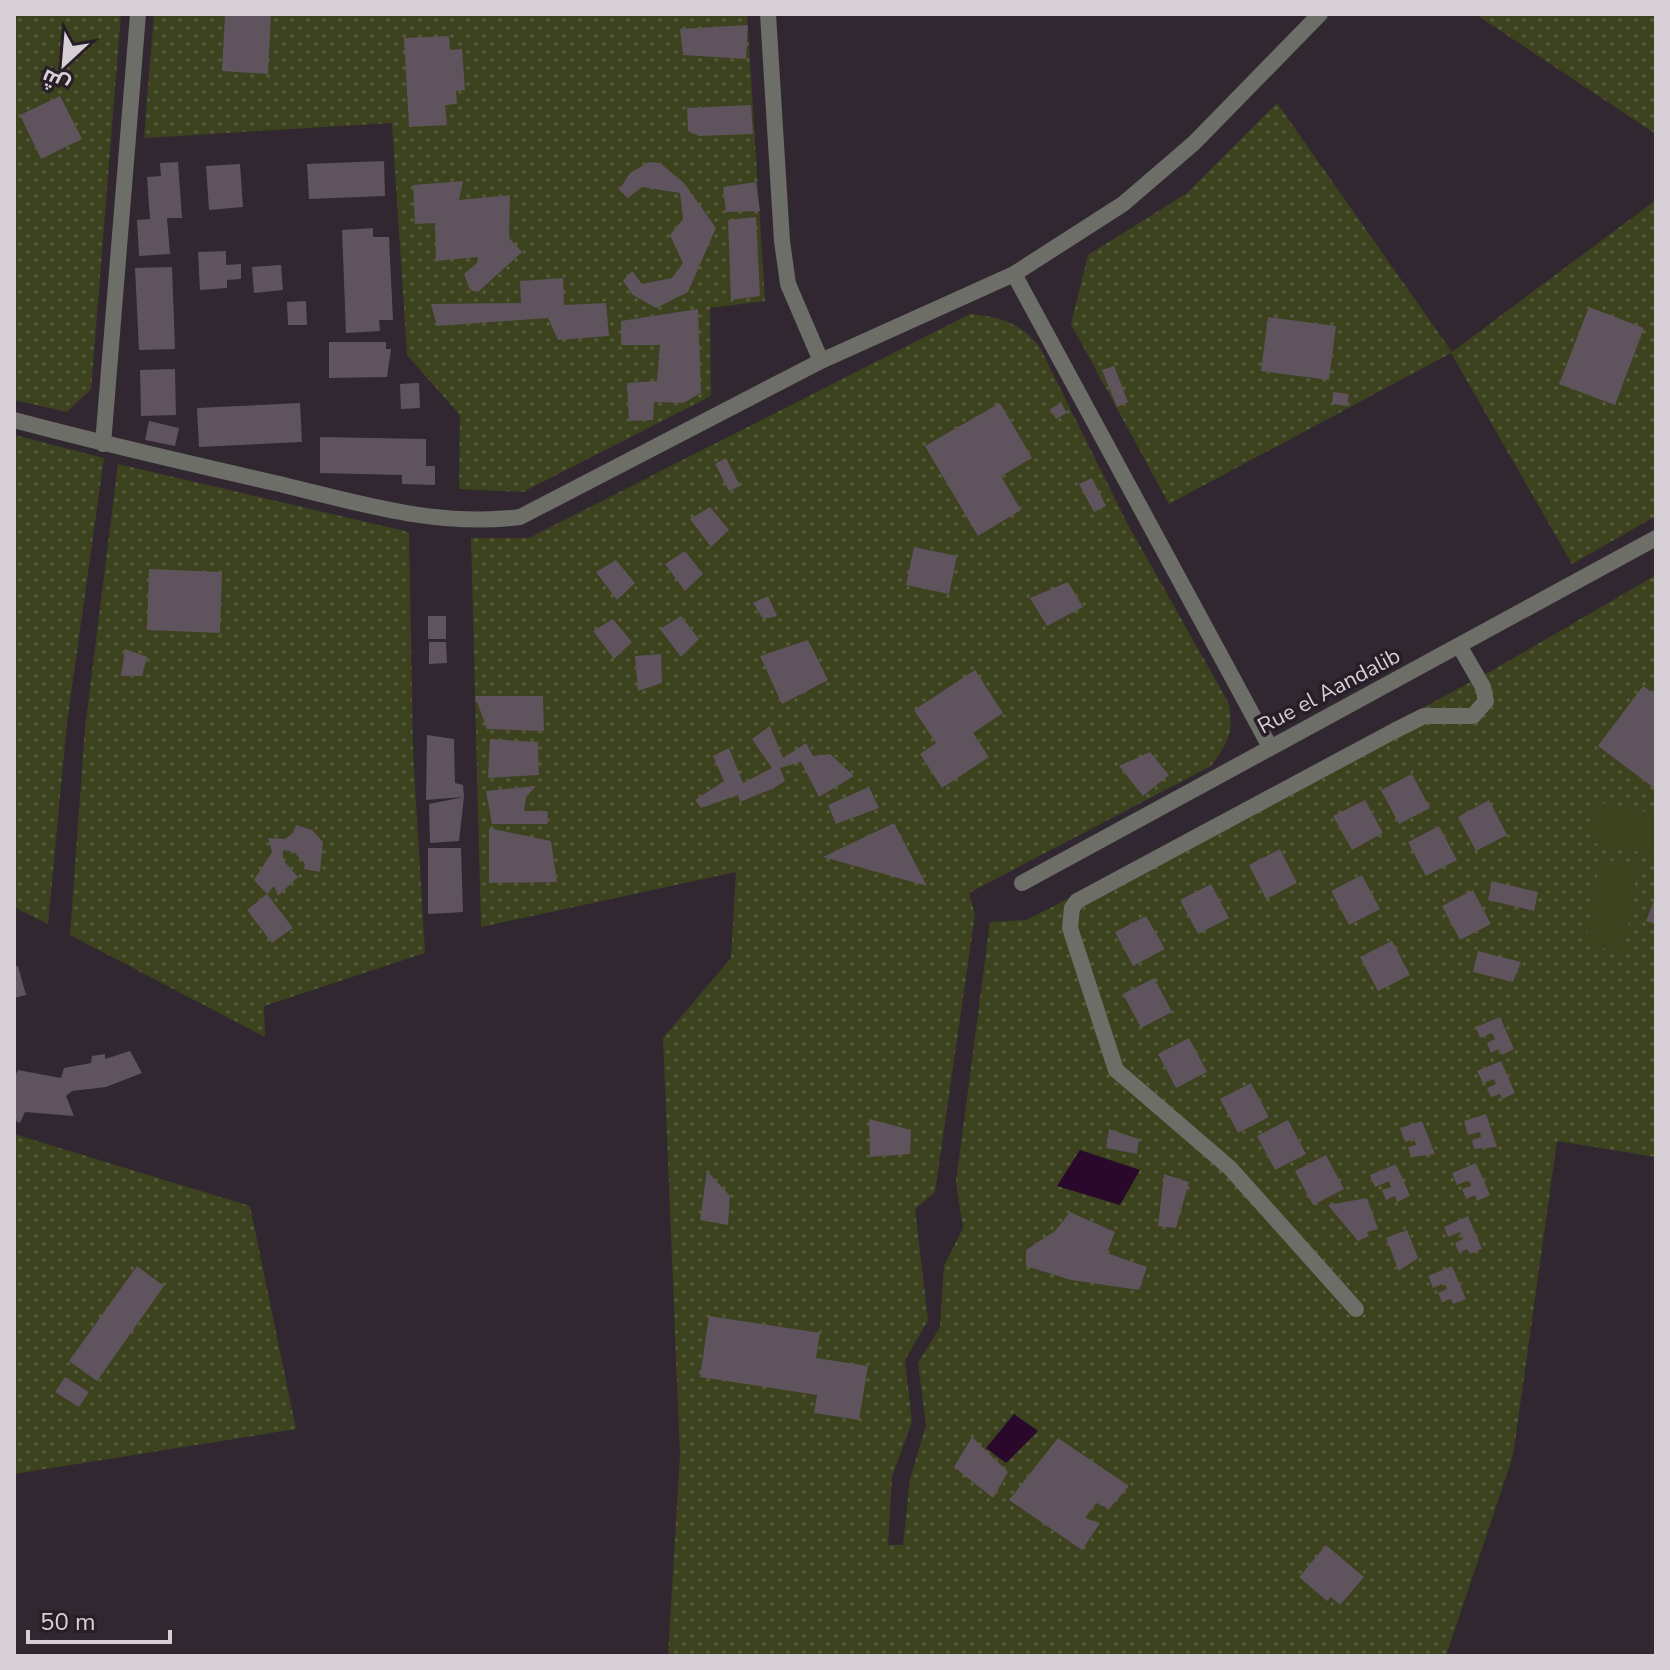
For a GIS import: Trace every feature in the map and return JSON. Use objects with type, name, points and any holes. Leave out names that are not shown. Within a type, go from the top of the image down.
[{"type":"street","points":[[103,444],[138,14]]},
{"type":"street","points":[[768,14],[788,284],[821,361]]},
{"type":"street","points":[[14,420],[103,444],[406,514],[479,523],[520,517],[821,361],[1014,274],[1123,204],[1194,143],[1320,14]]},
{"type":"street","points":[[1014,274],[1270,747]]},
{"type":"street","name":"Rue el Aandalib","points":[[1022,883],[1656,538]]},
{"type":"street","points":[[1356,1309],[1230,1168],[1116,1070],[1070,928],[1070,917],[1077,901],[1424,716],[1473,716],[1486,701],[1483,687],[1460,647]]},
{"type":"green space","points":[[14,14],[121,14],[91,389],[67,412],[14,400]]},
{"type":"green space","points":[[154,14],[747,14],[765,301],[710,308],[711,396],[523,492],[459,489],[460,415],[407,355],[392,123],[144,138]]},
{"type":"green space","points":[[1475,14],[1656,14],[1656,134]]},
{"type":"green space","points":[[1277,103],[1452,352],[1656,200],[1656,516],[1572,564],[1451,353],[1169,504],[1071,324],[1088,255],[1187,193]]},
{"type":"green space","points":[[970,314],[1008,322],[1024,331],[1039,346],[1127,523],[1228,702],[1231,721],[1226,743],[1211,766],[969,893],[975,915],[935,1192],[915,1209],[928,1320],[905,1360],[912,1422],[892,1477],[888,1545],[903,1545],[910,1479],[926,1425],[918,1363],[940,1327],[944,1266],[963,1228],[956,1182],[990,922],[1026,920],[1052,907],[1493,670],[1656,575],[1656,1157],[1557,1141],[1513,1456],[1446,1656],[668,1656],[680,1455],[663,1038],[731,958],[736,872],[481,927],[471,538],[529,538]]},
{"type":"green space","points":[[14,435],[104,458],[67,723],[48,924],[14,907]]},
{"type":"green space","points":[[118,464],[409,532],[413,751],[425,953],[264,1006],[265,1037],[70,935],[85,728]]},
{"type":"green space","points":[[1596,802],[1656,814],[1656,855],[1589,842]]},
{"type":"green space","points":[[1600,859],[1638,865],[1624,952],[1585,945]]},
{"type":"green space","points":[[14,1134],[250,1206],[296,1429],[14,1474]]},
{"type":"shaded area","points":[[1080,1150],[1140,1170],[1120,1205],[1057,1186]]},
{"type":"shaded area","points":[[1014,1414],[1038,1431],[1006,1463],[986,1448]]},
{"type":"building","points":[[225,14],[271,14],[268,74],[222,71]]},
{"type":"building","points":[[748,25],[746,59],[683,55],[680,29]]},
{"type":"building","points":[[449,36],[450,50],[462,49],[465,90],[456,91],[457,104],[445,105],[447,125],[409,127],[404,38]]},
{"type":"building","points":[[60,96],[82,139],[41,159],[20,115]]},
{"type":"building","points":[[751,105],[753,134],[699,136],[688,131],[687,108]]},
{"type":"building","points":[[384,161],[385,196],[309,199],[307,164]]},
{"type":"building","points":[[178,162],[182,218],[167,218],[170,254],[139,256],[137,220],[150,219],[147,177],[161,176],[160,163]]},
{"type":"building","points":[[649,162],[660,163],[684,183],[716,228],[688,292],[656,308],[633,295],[623,281],[632,271],[642,284],[672,278],[683,263],[670,235],[683,219],[680,193],[642,187],[628,198],[619,190],[630,173]]},
{"type":"building","points":[[240,164],[243,207],[209,210],[206,166]]},
{"type":"building","points":[[463,181],[459,200],[510,195],[509,238],[522,252],[478,292],[470,290],[464,274],[477,263],[478,257],[436,261],[435,223],[415,224],[413,185]]},
{"type":"building","points":[[756,182],[760,211],[726,212],[723,187]]},
{"type":"building","points":[[756,217],[760,296],[731,300],[728,220]]},
{"type":"building","points":[[373,228],[373,237],[389,237],[393,320],[379,320],[380,331],[346,333],[342,230]]},
{"type":"building","points":[[226,251],[226,265],[241,264],[241,279],[227,280],[227,288],[200,290],[198,252]]},
{"type":"building","points":[[281,265],[283,290],[254,293],[252,267]]},
{"type":"building","points":[[172,267],[175,349],[139,350],[135,268]]},
{"type":"building","points":[[563,278],[564,305],[606,303],[609,336],[558,340],[548,318],[437,326],[431,304],[521,303],[520,281]]},
{"type":"building","points":[[306,301],[307,325],[288,325],[287,302]]},
{"type":"building","points":[[1589,307],[1644,328],[1615,405],[1559,384]]},
{"type":"building","points":[[698,309],[701,393],[683,403],[654,402],[653,420],[629,421],[627,383],[657,381],[660,345],[621,345],[621,321]]},
{"type":"building","points":[[1268,317],[1336,326],[1329,380],[1261,371]]},
{"type":"building","points":[[329,342],[386,342],[386,349],[391,349],[387,377],[329,378]]},
{"type":"building","points":[[1114,366],[1128,402],[1117,407],[1102,370]]},
{"type":"building","points":[[175,369],[176,415],[141,416],[140,370]]},
{"type":"building","points":[[419,383],[420,408],[401,409],[400,384]]},
{"type":"building","points":[[1333,392],[1349,394],[1347,406],[1332,404]]},
{"type":"building","points":[[300,403],[302,442],[199,447],[197,408]]},
{"type":"building","points":[[1000,403],[1032,458],[1001,476],[1021,510],[978,536],[925,446]]},
{"type":"building","points":[[1061,403],[1067,413],[1056,419],[1050,409]]},
{"type":"building","points":[[149,421],[179,428],[175,446],[145,440]]},
{"type":"building","points":[[320,437],[426,439],[426,466],[435,466],[435,485],[402,484],[402,475],[320,473]]},
{"type":"building","points":[[726,458],[740,486],[729,491],[715,464]]},
{"type":"building","points":[[1092,478],[1106,506],[1094,512],[1079,484]]},
{"type":"building","points":[[710,507],[729,530],[711,547],[690,519]]},
{"type":"building","points":[[914,547],[957,556],[949,594],[906,585]]},
{"type":"building","points":[[685,551],[703,574],[685,591],[665,564]]},
{"type":"building","points":[[616,560],[635,583],[617,600],[596,572]]},
{"type":"building","points":[[149,569],[222,572],[220,633],[147,630]]},
{"type":"building","points":[[1068,582],[1083,607],[1047,626],[1030,598]]},
{"type":"building","points":[[768,596],[777,616],[763,619],[753,603]]},
{"type":"building","points":[[428,616],[446,616],[446,639],[428,639]]},
{"type":"building","points":[[681,616],[699,639],[681,657],[660,629]]},
{"type":"building","points":[[613,619],[632,642],[614,659],[593,631]]},
{"type":"building","points":[[808,640],[828,680],[782,704],[760,656]]},
{"type":"building","points":[[429,642],[446,642],[447,663],[429,664]]},
{"type":"building","points":[[125,649],[147,657],[142,676],[121,676]]},
{"type":"building","points":[[661,654],[662,683],[638,691],[635,656]]},
{"type":"building","points":[[975,670],[1003,713],[973,733],[989,757],[942,788],[920,754],[936,743],[914,710]]},
{"type":"building","points":[[1643,686],[1656,695],[1654,788],[1598,746]]},
{"type":"building","points":[[475,696],[543,696],[544,731],[487,729]]},
{"type":"building","points":[[770,726],[783,758],[806,743],[813,756],[830,754],[854,776],[819,797],[801,762],[780,768],[785,781],[774,788],[740,802],[738,795],[701,808],[695,800],[724,781],[713,756],[729,748],[743,783],[772,768],[752,739]]},
{"type":"building","points":[[427,735],[454,739],[455,783],[463,785],[464,797],[426,800]]},
{"type":"building","points":[[490,739],[538,742],[539,775],[488,778]]},
{"type":"building","points":[[1150,752],[1169,775],[1143,796],[1119,766]]},
{"type":"building","points":[[1412,774],[1430,808],[1399,824],[1381,790]]},
{"type":"building","points":[[536,786],[526,797],[524,811],[548,811],[547,824],[492,824],[486,791]]},
{"type":"building","points":[[869,787],[879,808],[836,824],[828,805]]},
{"type":"building","points":[[464,797],[459,841],[430,843],[429,804]]},
{"type":"building","points":[[1365,800],[1383,833],[1352,850],[1333,816]]},
{"type":"building","points":[[1489,800],[1507,835],[1476,851],[1458,817]]},
{"type":"building","points":[[894,823],[927,886],[823,857]]},
{"type":"building","points":[[296,825],[312,830],[323,842],[320,872],[304,869],[305,864],[294,852],[283,850],[283,860],[298,877],[278,896],[274,886],[267,894],[254,880],[272,852],[268,838],[285,839],[293,833]]},
{"type":"building","points":[[1439,826],[1457,860],[1426,876],[1408,842]]},
{"type":"building","points":[[489,828],[551,841],[557,882],[489,883]]},
{"type":"building","points":[[428,848],[461,848],[463,912],[428,914]]},
{"type":"building","points":[[1280,849],[1297,883],[1266,899],[1249,865]]},
{"type":"building","points":[[1362,875],[1380,909],[1349,925],[1331,891]]},
{"type":"building","points":[[1492,881],[1538,892],[1534,911],[1488,900]]},
{"type":"building","points":[[1211,884],[1229,918],[1198,934],[1180,900]]},
{"type":"building","points":[[1473,890],[1491,924],[1460,940],[1442,906]]},
{"type":"building","points":[[267,894],[293,928],[272,943],[247,910]]},
{"type":"building","points":[[1656,896],[1656,924],[1646,921]]},
{"type":"building","points":[[1146,916],[1165,949],[1133,966],[1115,932]]},
{"type":"building","points":[[1392,941],[1410,975],[1378,991],[1360,957]]},
{"type":"building","points":[[1478,951],[1521,962],[1513,982],[1473,972]]},
{"type":"building","points":[[18,966],[26,995],[14,998],[14,967]]},
{"type":"building","points":[[1154,978],[1172,1012],[1141,1028],[1123,994]]},
{"type":"building","points":[[1500,1017],[1514,1049],[1502,1055],[1499,1049],[1491,1053],[1487,1043],[1495,1039],[1492,1033],[1480,1038],[1476,1027]]},
{"type":"building","points":[[1189,1038],[1207,1072],[1176,1088],[1158,1054]]},
{"type":"building","points":[[130,1051],[142,1073],[106,1087],[72,1091],[66,1096],[74,1116],[25,1112],[20,1123],[14,1120],[14,1078],[18,1070],[61,1078],[64,1068],[91,1063],[92,1056],[105,1054],[105,1059]]},
{"type":"building","points":[[1501,1061],[1515,1093],[1502,1099],[1500,1094],[1491,1097],[1487,1088],[1496,1084],[1494,1079],[1483,1083],[1477,1071]]},
{"type":"building","points":[[1251,1083],[1269,1117],[1238,1133],[1220,1099]]},
{"type":"building","points":[[1486,1114],[1497,1147],[1474,1149],[1472,1140],[1481,1137],[1480,1132],[1468,1135],[1464,1121]]},
{"type":"building","points":[[869,1119],[911,1130],[910,1154],[870,1157]]},
{"type":"building","points":[[1288,1120],[1306,1154],[1275,1170],[1257,1136]]},
{"type":"building","points":[[1422,1121],[1435,1154],[1411,1157],[1408,1147],[1416,1145],[1414,1139],[1405,1142],[1400,1128]]},
{"type":"building","points":[[1109,1129],[1139,1139],[1137,1154],[1106,1148]]},
{"type":"building","points":[[1326,1155],[1344,1189],[1313,1205],[1295,1171]]},
{"type":"building","points":[[1476,1163],[1490,1195],[1477,1201],[1475,1195],[1466,1199],[1462,1189],[1471,1186],[1469,1180],[1457,1185],[1452,1173]]},
{"type":"building","points":[[1396,1164],[1410,1196],[1397,1202],[1395,1196],[1386,1200],[1382,1190],[1391,1187],[1389,1181],[1375,1187],[1370,1175]]},
{"type":"building","points":[[707,1171],[730,1196],[728,1225],[700,1220]]},
{"type":"building","points":[[1164,1174],[1189,1182],[1176,1228],[1158,1226]]},
{"type":"building","points":[[1367,1198],[1378,1229],[1367,1232],[1369,1236],[1358,1241],[1328,1205]]},
{"type":"building","points":[[1070,1212],[1115,1232],[1107,1253],[1147,1267],[1139,1290],[1071,1280],[1026,1266],[1026,1250],[1055,1231]]},
{"type":"building","points":[[1468,1216],[1482,1249],[1470,1254],[1467,1249],[1459,1253],[1455,1243],[1463,1239],[1460,1232],[1448,1237],[1444,1227]]},
{"type":"building","points":[[1407,1230],[1418,1258],[1399,1271],[1386,1238]]},
{"type":"building","points":[[137,1266],[164,1286],[97,1381],[69,1361]]},
{"type":"building","points":[[1452,1266],[1466,1299],[1453,1304],[1451,1299],[1442,1302],[1438,1293],[1447,1289],[1445,1283],[1433,1288],[1428,1276]]},
{"type":"building","points":[[709,1316],[820,1333],[816,1358],[868,1366],[859,1420],[814,1413],[817,1395],[700,1377]]},
{"type":"building","points":[[65,1377],[89,1392],[79,1407],[55,1392]]},
{"type":"building","points":[[972,1437],[1008,1472],[993,1498],[954,1467]]},
{"type":"building","points":[[1058,1438],[1129,1486],[1109,1509],[1096,1503],[1085,1518],[1100,1523],[1082,1550],[1009,1500]]},
{"type":"building","points":[[1326,1545],[1364,1577],[1340,1605],[1331,1597],[1327,1601],[1299,1577]]}]
